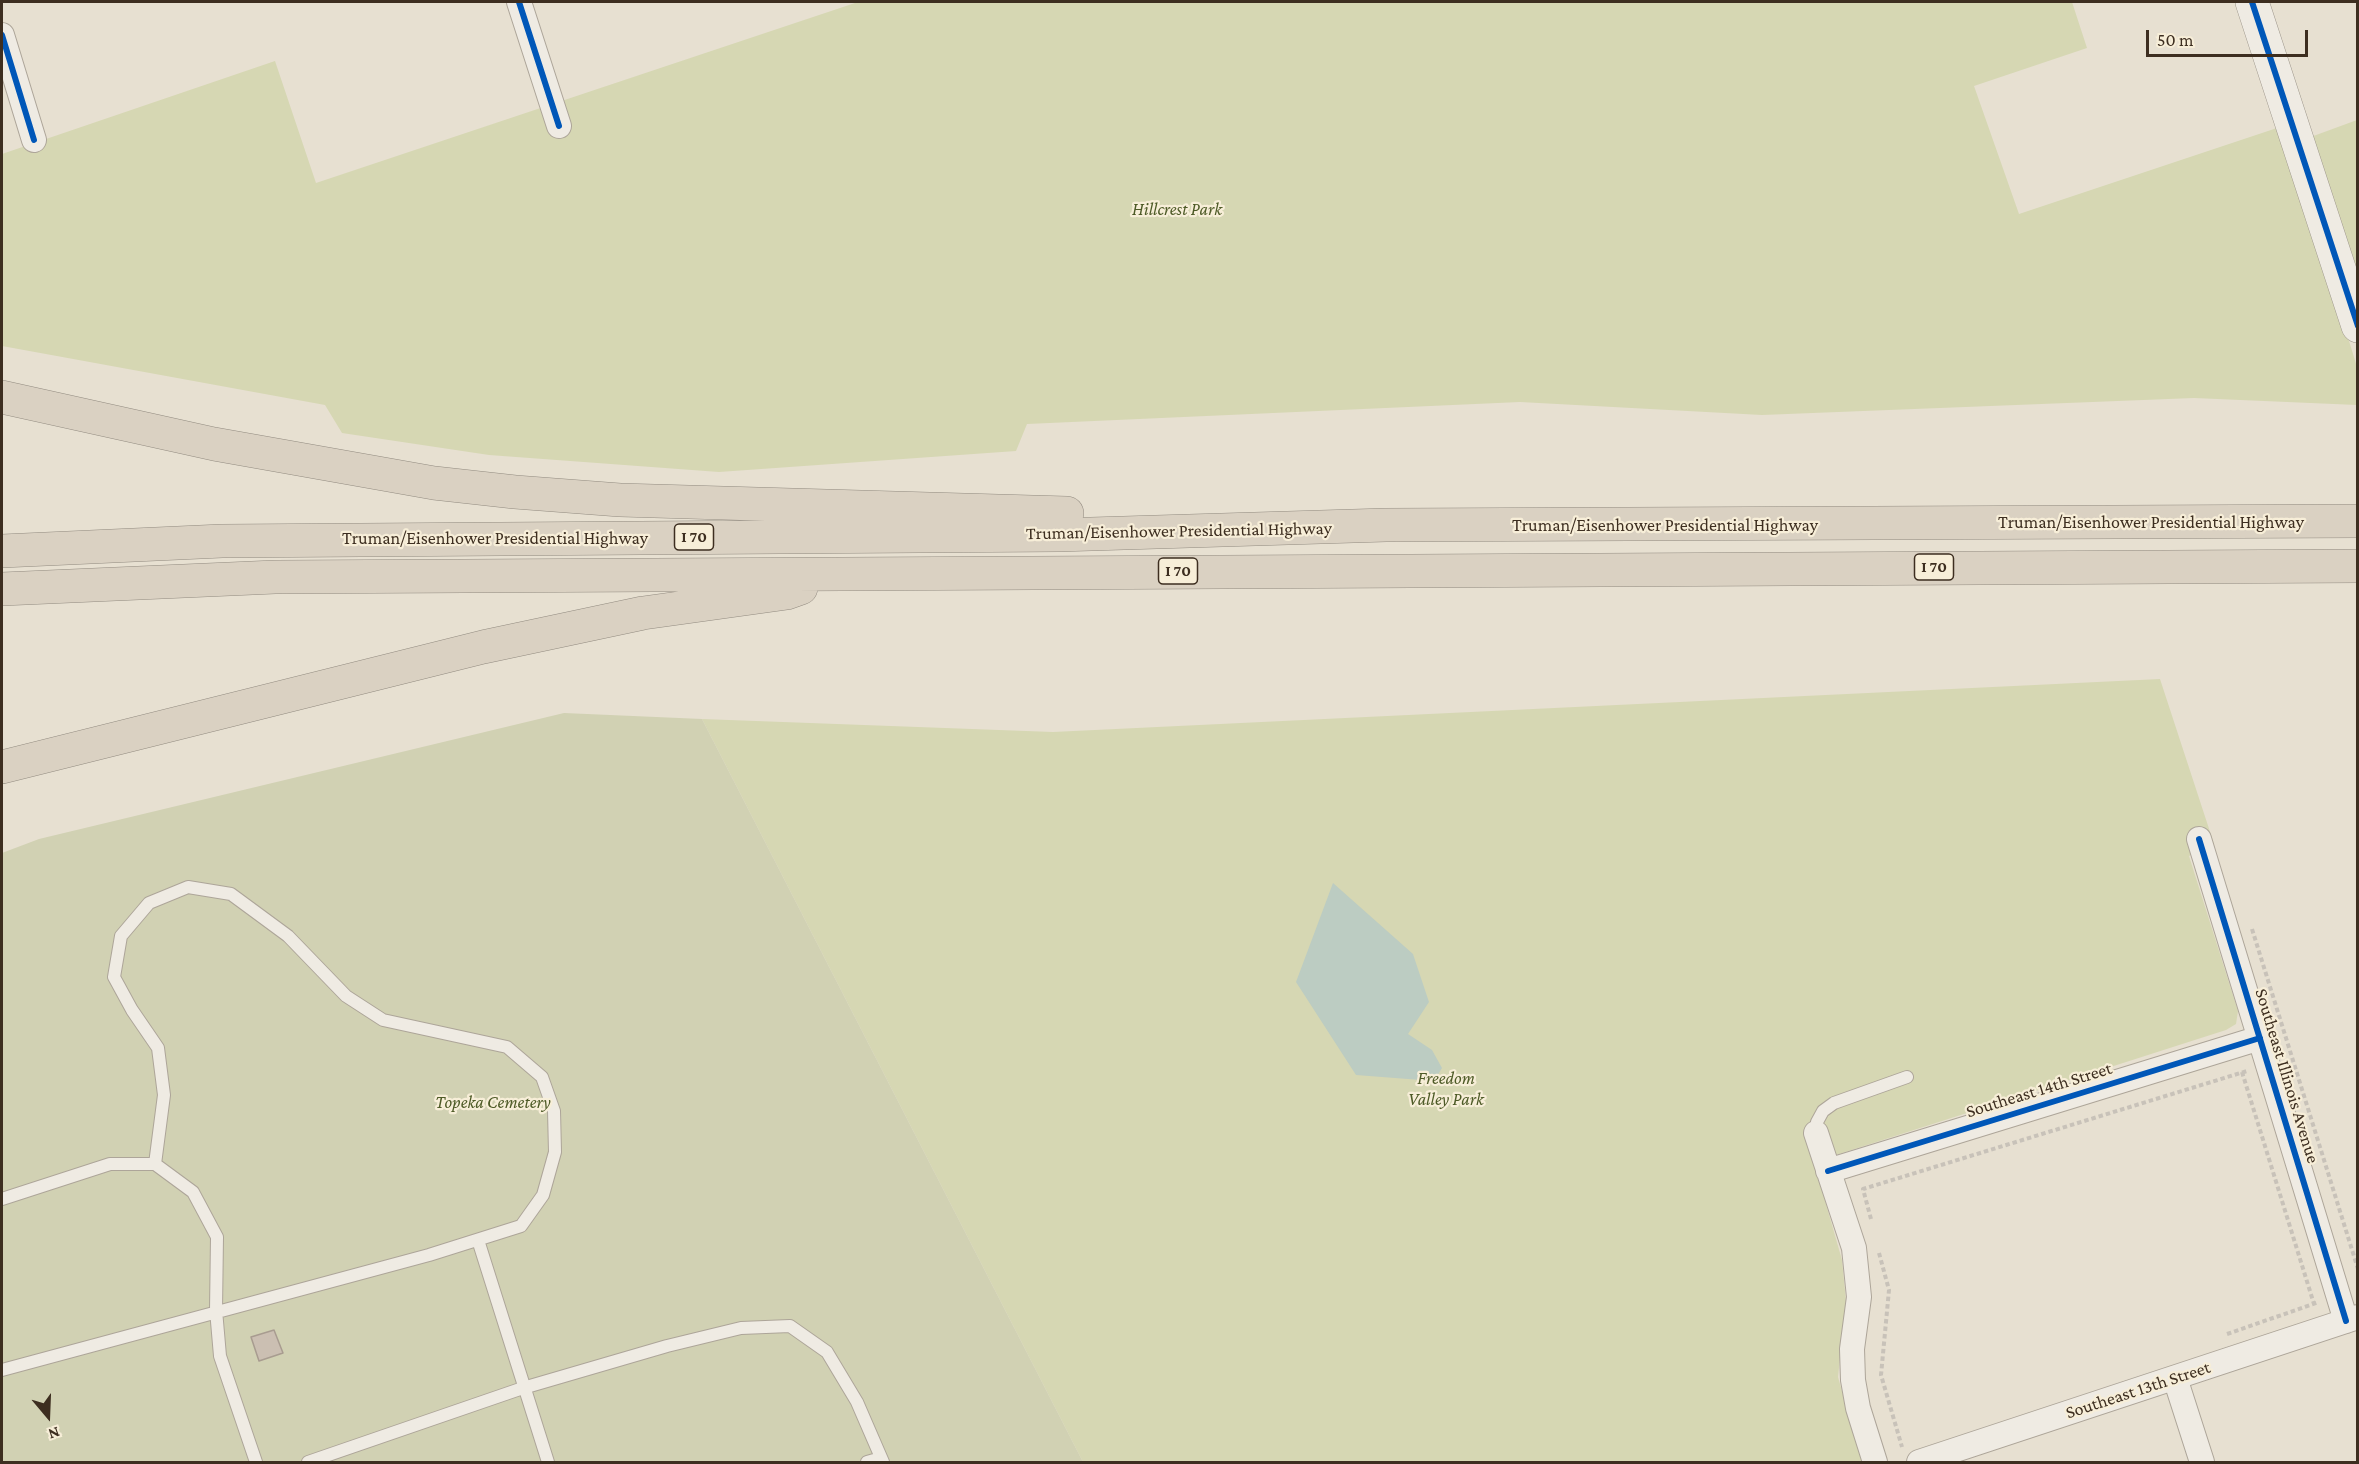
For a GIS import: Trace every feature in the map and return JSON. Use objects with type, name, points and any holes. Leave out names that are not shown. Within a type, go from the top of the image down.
[{"type":"highway","points":[[2,397],[214,444],[434,483],[515,492],[620,500],[1052,513],[1219,514],[1386,525]]},
{"type":"highway","name":"Truman/Eisenhower Presidential Highway","points":[[2,551],[246,540],[1058,535],[1386,525],[2358,521]]},
{"type":"highway","name":"Truman/Eisenhower Presidential Highway","points":[[2,589],[275,577],[2358,566]]},
{"type":"highway","points":[[2,767],[483,647],[643,613],[787,593],[846,573]]},
{"type":"street","points":[[519,2],[559,126]]},
{"type":"street","points":[[2252,2],[2358,326]]},
{"type":"street","points":[[2,35],[34,140]]},
{"type":"street","name":"Southeast Illinois Avenue","points":[[2199,840],[2339,1294],[2352,1319]]},
{"type":"street","name":"Southeast 14th Street","points":[[1828,1171],[2260,1038]]},
{"type":"street","points":[[1816,1133],[1854,1248],[1859,1297],[1852,1349],[1853,1380],[1858,1408],[1875,1462]]},
{"type":"street","name":"Southeast 13th Street","points":[[1916,1453],[2175,1378],[2352,1319]]},
{"type":"street","points":[[2175,1378],[2202,1462]]},
{"type":"lane","points":[[2,1370],[478,1240],[521,1226],[543,1195],[555,1152],[554,1111],[542,1077],[507,1047],[383,1020],[346,996],[288,936],[231,894],[188,887],[149,903],[121,936],[114,977],[158,1048],[164,1095],[155,1164]]},
{"type":"lane","points":[[1816,1133],[1817,1122],[1823,1111],[1834,1103],[1907,1077]]},
{"type":"lane","points":[[2,1199],[110,1164],[155,1164],[193,1192],[217,1238],[216,1310],[220,1356],[256,1462]]},
{"type":"lane","points":[[478,1240],[548,1462]]},
{"type":"lane","points":[[308,1462],[524,1388],[667,1346],[741,1328],[790,1326],[827,1352],[857,1402],[882,1460],[867,1462]]},
{"type":"path","points":[[2252,927],[2358,1269]]},
{"type":"path","points":[[2234,1046],[2313,1304]]},
{"type":"path","points":[[1871,1223],[1863,1189],[2268,1065]]},
{"type":"path","points":[[1877,1245],[1889,1290],[1881,1375],[1901,1447],[1916,1453]]},
{"type":"path","points":[[2224,1335],[2339,1294]]},
{"type":"green space","name":"Hillcrest Park","points":[[858,2],[2072,2],[2087,48],[1974,86],[2019,214],[2283,126],[2357,367],[2357,405],[2194,398],[1762,415],[1520,402],[1027,424],[1016,451],[719,472],[489,455],[342,433],[325,405],[2,346],[2,154],[275,61],[316,183]]},
{"type":"green space","points":[[2357,120],[2357,276],[2308,138]]},
{"type":"green space","name":"Freedom Valley Park","points":[[2160,679],[2214,844],[2189,856],[2238,1011],[2236,1024],[2226,1030],[1814,1162],[1842,1260],[1846,1301],[1838,1377],[1862,1462],[1083,1462],[702,719],[1053,732]]},
{"type":"green space","name":"Topeka Cemetery","points":[[564,713],[702,719],[1083,1462],[2,1462],[2,853],[39,839]]},
{"type":"shaded area","points":[[1333,883],[1413,954],[1429,1002],[1408,1034],[1432,1050],[1442,1068],[1434,1081],[1356,1075],[1296,982]]},
{"type":"building","points":[[274,1330],[283,1353],[259,1361],[251,1337]]},
{"type":"cycle path","points":[[519,2],[559,126]]},
{"type":"cycle path","points":[[2252,2],[2358,326]]},
{"type":"cycle path","points":[[2,35],[34,140]]},
{"type":"cycle path","points":[[2199,839],[2346,1321]]},
{"type":"cycle path","points":[[1828,1171],[2260,1038]]}]
